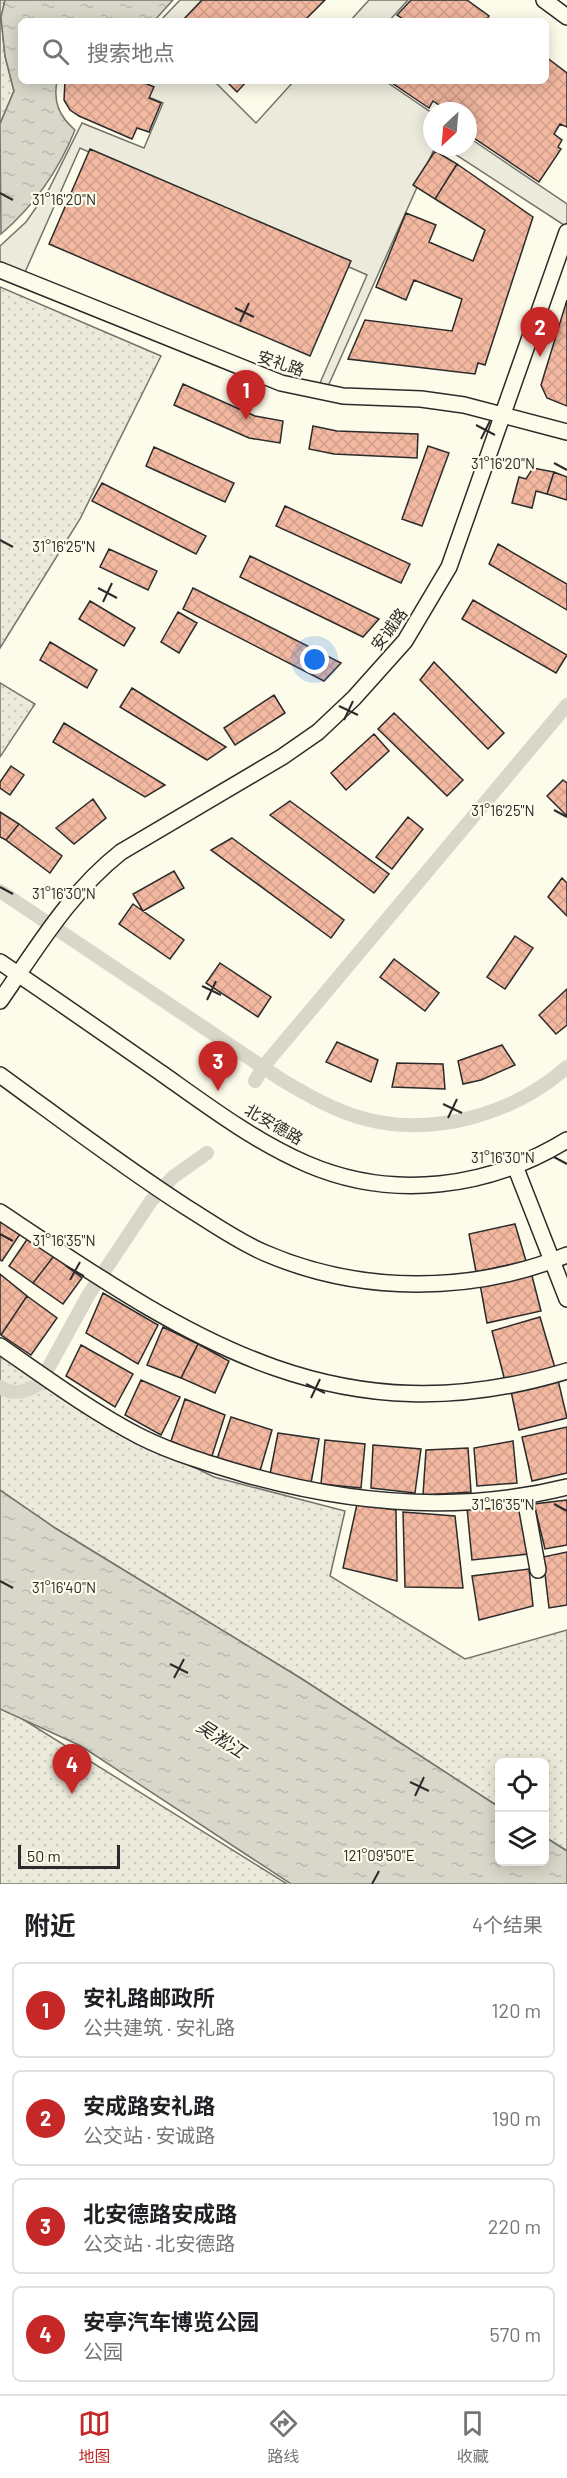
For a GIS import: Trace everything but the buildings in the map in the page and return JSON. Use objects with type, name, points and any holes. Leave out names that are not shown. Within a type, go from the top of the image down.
[{"type":"street","points":[[544,0],[567,17]]},
{"type":"street","name":"安诚路","points":[[0,1000],[81,886],[121,852],[282,757],[318,732],[381,669],[405,641],[449,567],[567,232]]},
{"type":"street","name":"安礼路","points":[[0,270],[281,383],[343,396],[421,399],[503,414],[567,432]]},
{"type":"street","name":"北安德路","points":[[0,962],[210,1107],[307,1164],[375,1183],[409,1186],[457,1183],[515,1166],[567,1140]]},
{"type":"street","points":[[0,1075],[173,1198],[263,1252],[302,1267],[348,1277],[399,1284],[439,1285],[501,1275],[560,1258]]},
{"type":"street","points":[[515,1166],[560,1258],[567,1299]]},
{"type":"street","points":[[0,1212],[154,1313],[264,1366],[341,1386],[389,1392],[441,1394],[500,1387],[567,1371]]},
{"type":"street","points":[[0,1346],[93,1411],[144,1438],[212,1465],[273,1482],[348,1497],[417,1504],[525,1497],[567,1487]]},
{"type":"street","points":[[525,1497],[538,1570]]},
{"type":"shaded area","points":[[0,0],[5,0],[1,17],[5,56],[14,91],[0,124]]},
{"type":"shaded area","points":[[180,0],[204,0],[187,18],[163,18]]},
{"type":"shaded area","points":[[369,0],[408,0],[392,18],[353,18]]},
{"type":"shaded area","points":[[117,84],[217,84],[256,123],[291,84],[389,84],[423,107],[423,156],[431,156],[325,393],[316,392],[367,275],[80,148],[22,279],[0,270],[0,246],[26,222],[49,189],[82,123],[144,148],[163,103]]},
{"type":"shaded area","points":[[477,143],[567,204],[567,227],[458,156],[477,156]]},
{"type":"shaded area","points":[[0,287],[161,356],[80,519],[0,648]]},
{"type":"shaded area","points":[[0,683],[35,704],[0,757]]},
{"type":"shaded area","points":[[0,1349],[145,1443],[214,1477],[345,1511],[330,1576],[465,1659],[567,1630],[567,1851],[549,1840],[549,1758],[495,1758],[495,1804],[302,1679],[55,1528],[0,1490]]},
{"type":"shaded area","points":[[0,1705],[287,1884],[0,1884]]},
{"type":"water","points":[[5,0],[173,0],[157,18],[18,18],[18,84],[57,84],[58,108],[75,130],[61,160],[44,187],[25,211],[1,234],[0,124],[14,91],[5,56],[1,17]]},
{"type":"water","name":"吴淞江","points":[[0,1490],[55,1528],[302,1679],[495,1804],[495,1866],[549,1866],[549,1840],[567,1851],[567,1884],[291,1884],[81,1746],[0,1709]]},
{"type":"waterway","points":[[255,1081],[263,1067],[567,705]]},
{"type":"waterway","points":[[0,891],[282,1080],[354,1116],[391,1124],[418,1125],[445,1123],[472,1117],[498,1109],[523,1097],[567,1067]]},
{"type":"waterway","points":[[0,1387],[20,1392],[40,1383],[89,1294],[151,1201],[173,1177],[207,1153]]},
{"type":"place","name":"安成路安礼路","points":[[540,357]]},
{"type":"place","name":"安礼路邮政所","points":[[246,420]]},
{"type":"place","name":"北安德路安成路","points":[[218,1091]]},
{"type":"place","name":"安亭汽车博览公园","points":[[72,1794]]}]
